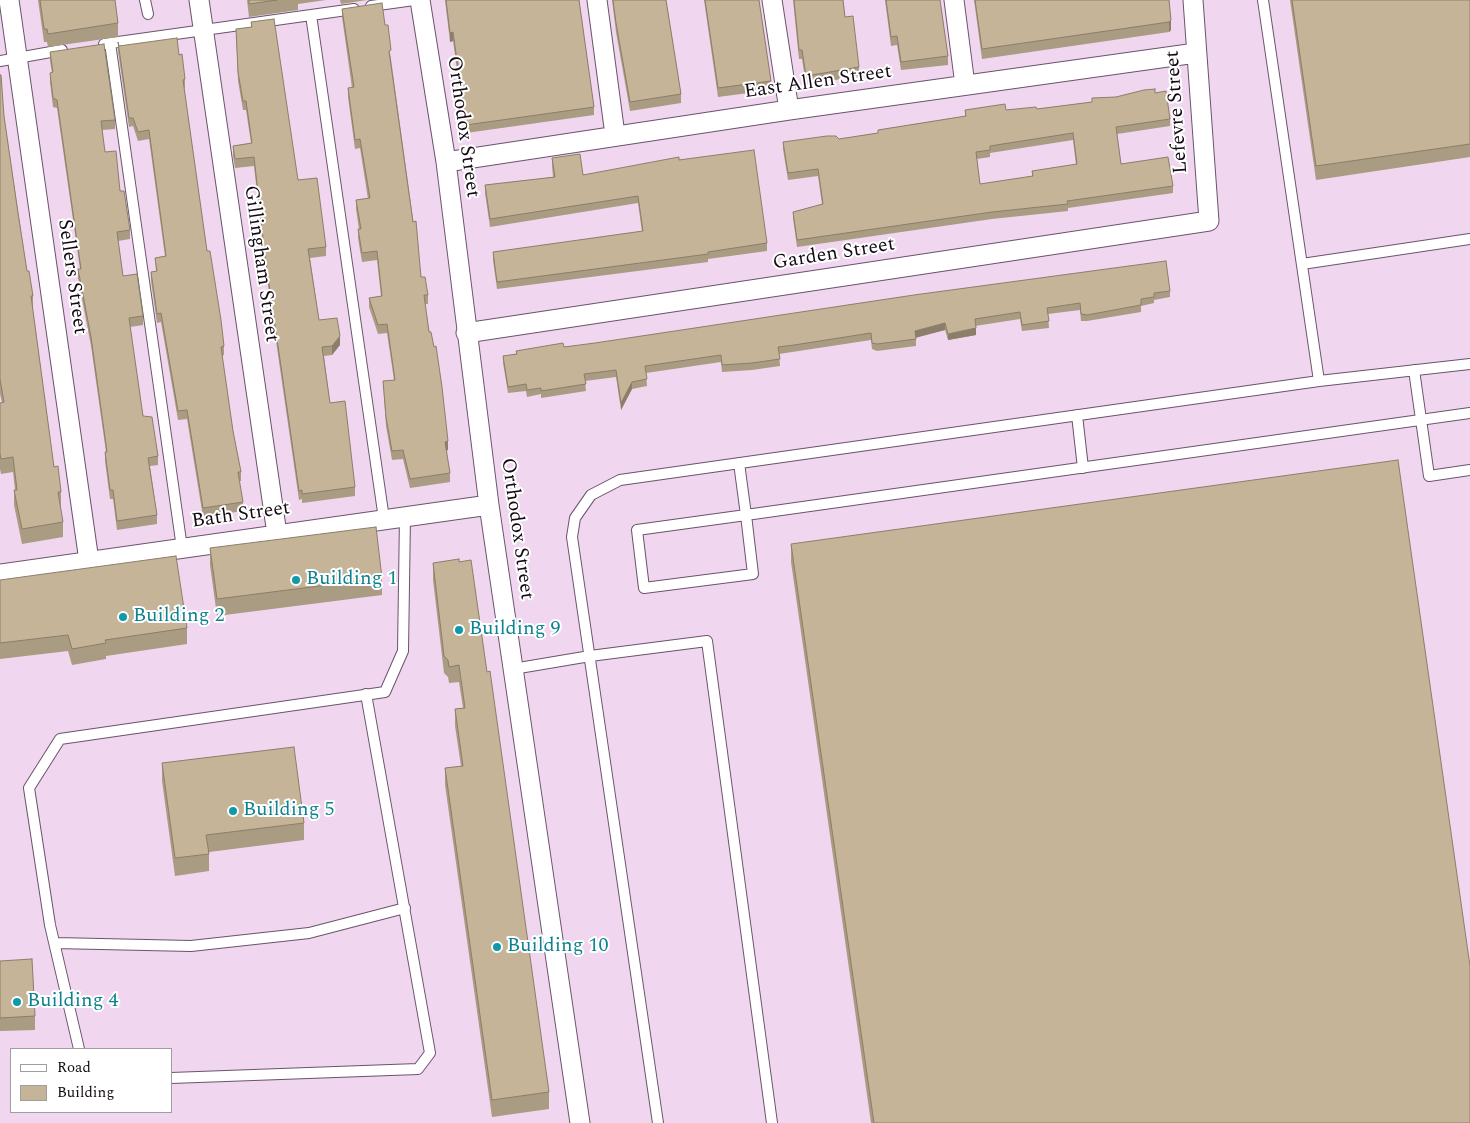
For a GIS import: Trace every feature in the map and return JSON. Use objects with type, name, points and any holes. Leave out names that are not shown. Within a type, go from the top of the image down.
[{"type":"street","name":"Sellers Street","points":[[9,0],[9,59],[89,561]]},
{"type":"street","name":"Gillingham Street","points":[[199,0],[277,534]]},
{"type":"street","name":"Orthodox Street","points":[[420,0],[446,162],[489,505],[580,1123]]},
{"type":"street","points":[[597,0],[615,135]]},
{"type":"street","points":[[772,0],[789,110]]},
{"type":"street","points":[[954,0],[965,85]]},
{"type":"street","name":"Lefevre Street","points":[[1193,0],[1209,221]]},
{"type":"street","name":"East Allen Street","points":[[446,162],[615,135],[1196,53]]},
{"type":"street","name":"Garden Street","points":[[466,333],[1209,221]]},
{"type":"street","name":"Bath Street","points":[[0,574],[489,505]]},
{"type":"lane","points":[[145,0],[148,14]]},
{"type":"lane","points":[[92,46],[414,0]]},
{"type":"lane","points":[[1263,0],[1319,381]]},
{"type":"lane","points":[[310,15],[384,519]]},
{"type":"lane","points":[[110,44],[182,548]]},
{"type":"lane","points":[[9,59],[73,49]]},
{"type":"lane","points":[[1302,264],[1470,239]]},
{"type":"lane","points":[[658,1123],[572,537],[576,518],[591,495],[620,480],[1319,381],[1470,364]]},
{"type":"lane","points":[[1414,370],[1429,476],[1470,470]]},
{"type":"lane","points":[[739,463],[746,515],[753,574],[644,588],[637,530],[746,515],[1083,468],[1470,413]]},
{"type":"lane","points":[[1076,415],[1083,468]]},
{"type":"lane","points":[[80,1048],[55,943],[29,788],[60,739],[385,692],[403,651],[405,516]]},
{"type":"lane","points":[[513,669],[590,656],[707,641],[772,1123]]},
{"type":"lane","points":[[172,1078],[418,1069],[430,1053],[366,694]]},
{"type":"lane","points":[[55,943],[191,946],[309,933],[405,908]]},
{"type":"building","points":[[40,0],[115,0],[118,23],[48,34],[47,29],[44,29]]},
{"type":"building","points":[[249,0],[277,0],[249,4]]},
{"type":"building","points":[[446,0],[579,0],[594,107],[466,125],[453,32],[450,33]]},
{"type":"building","points":[[613,0],[666,0],[681,94],[630,102]]},
{"type":"building","points":[[705,0],[759,0],[771,81],[718,88]]},
{"type":"building","points":[[794,0],[843,0],[845,17],[853,16],[859,67],[806,76],[802,50],[799,50]]},
{"type":"building","points":[[886,0],[940,0],[948,56],[901,62],[897,36],[891,37]]},
{"type":"building","points":[[975,0],[1169,0],[1171,20],[1169,22],[982,49]]},
{"type":"building","points":[[1292,0],[1470,0],[1470,144],[1316,166]]},
{"type":"building","points":[[382,3],[385,25],[388,25],[391,50],[389,51],[413,222],[416,221],[421,277],[425,277],[428,295],[424,295],[429,332],[431,332],[434,347],[436,346],[442,387],[448,441],[445,442],[450,473],[410,479],[403,450],[392,451],[386,417],[383,381],[395,380],[387,324],[378,325],[369,298],[382,296],[377,251],[362,253],[358,229],[361,229],[356,200],[370,198],[360,139],[355,140],[348,88],[354,87],[342,9]]},
{"type":"building","points":[[274,19],[298,180],[317,178],[326,247],[308,249],[319,320],[337,318],[340,336],[332,346],[322,347],[330,403],[345,401],[355,487],[302,494],[302,490],[299,491],[265,256],[254,157],[235,159],[233,146],[252,143],[246,101],[243,101],[238,72],[236,29],[252,27],[251,22]]},
{"type":"building","points":[[177,38],[179,55],[182,54],[185,79],[183,80],[207,251],[210,251],[221,320],[224,346],[221,347],[241,472],[238,472],[243,502],[203,508],[187,410],[178,411],[161,313],[157,314],[151,272],[157,271],[155,258],[166,256],[149,130],[138,132],[133,118],[129,118],[118,42],[119,46]]},
{"type":"building","points":[[104,44],[115,120],[101,121],[105,152],[116,151],[120,191],[124,191],[130,230],[117,232],[123,276],[137,274],[143,316],[129,318],[143,416],[152,417],[158,456],[148,458],[157,515],[117,521],[113,490],[110,490],[105,452],[107,452],[91,337],[78,269],[81,269],[57,100],[53,98],[50,73],[53,72],[50,52]]},
{"type":"building","points":[[0,75],[18,213],[33,296],[31,296],[54,467],[58,466],[61,492],[58,492],[63,522],[22,529],[14,490],[17,490],[13,457],[1,459],[0,454],[0,403],[4,402],[0,379]]},
{"type":"building","points":[[1155,89],[1155,93],[1166,91],[1170,119],[1116,127],[1121,164],[1168,157],[1173,186],[1067,201],[1068,204],[992,212],[797,240],[793,212],[823,204],[818,169],[788,173],[783,142],[827,136],[836,136],[839,139],[878,133],[878,130],[966,116],[965,110],[1005,104],[1006,110],[1036,107],[1037,109],[1092,102],[1092,98],[1116,97]],"holes":[[[1073,133],[1077,164],[1032,171],[1033,176],[980,184],[976,152],[990,150],[990,146]]]},
{"type":"building","points":[[754,150],[767,243],[708,252],[708,254],[497,282],[493,252],[643,231],[638,196],[490,219],[485,185],[555,177],[552,158],[580,154],[583,175],[679,157],[679,160]]},
{"type":"building","points":[[1166,261],[1170,291],[1154,293],[1154,297],[1141,299],[1141,305],[1087,315],[1081,314],[1080,303],[1047,308],[1049,321],[1022,325],[1020,312],[975,319],[976,328],[948,334],[945,323],[915,331],[916,339],[877,344],[872,343],[871,333],[778,347],[780,359],[752,363],[722,365],[721,355],[645,366],[647,379],[632,382],[621,403],[616,370],[584,374],[586,384],[541,391],[541,388],[527,390],[526,384],[508,387],[503,356],[517,354],[516,351],[563,343],[564,347],[595,343],[914,295]]},
{"type":"building","points":[[1398,460],[1470,966],[1470,1123],[874,1123],[791,544]]},
{"type":"building","name":"Building 1","points":[[376,527],[382,578],[217,599],[210,548]]},
{"type":"building","points":[[176,556],[187,628],[105,640],[106,643],[72,649],[68,635],[0,643],[0,580]]},
{"type":"building","name":"Building 10","points":[[459,559],[459,562],[471,560],[487,672],[490,671],[549,1092],[492,1100],[445,768],[463,766],[455,709],[465,708],[459,665],[449,667],[448,660],[444,656],[433,563]]},
{"type":"building","name":"Building 5","points":[[294,747],[304,823],[206,835],[209,854],[175,858],[162,763]]},
{"type":"building","name":"Building 4","points":[[32,959],[35,1016],[0,1018],[0,961]]},
{"type":"place","name":"Building 1","points":[[296,580]]},
{"type":"place","name":"Building 2","points":[[123,617]]},
{"type":"place","name":"Building 9","points":[[459,630]]},
{"type":"place","name":"Building 5","points":[[233,811]]},
{"type":"place","name":"Building 10","points":[[497,947]]},
{"type":"place","name":"Building 4","points":[[17,1002]]}]
